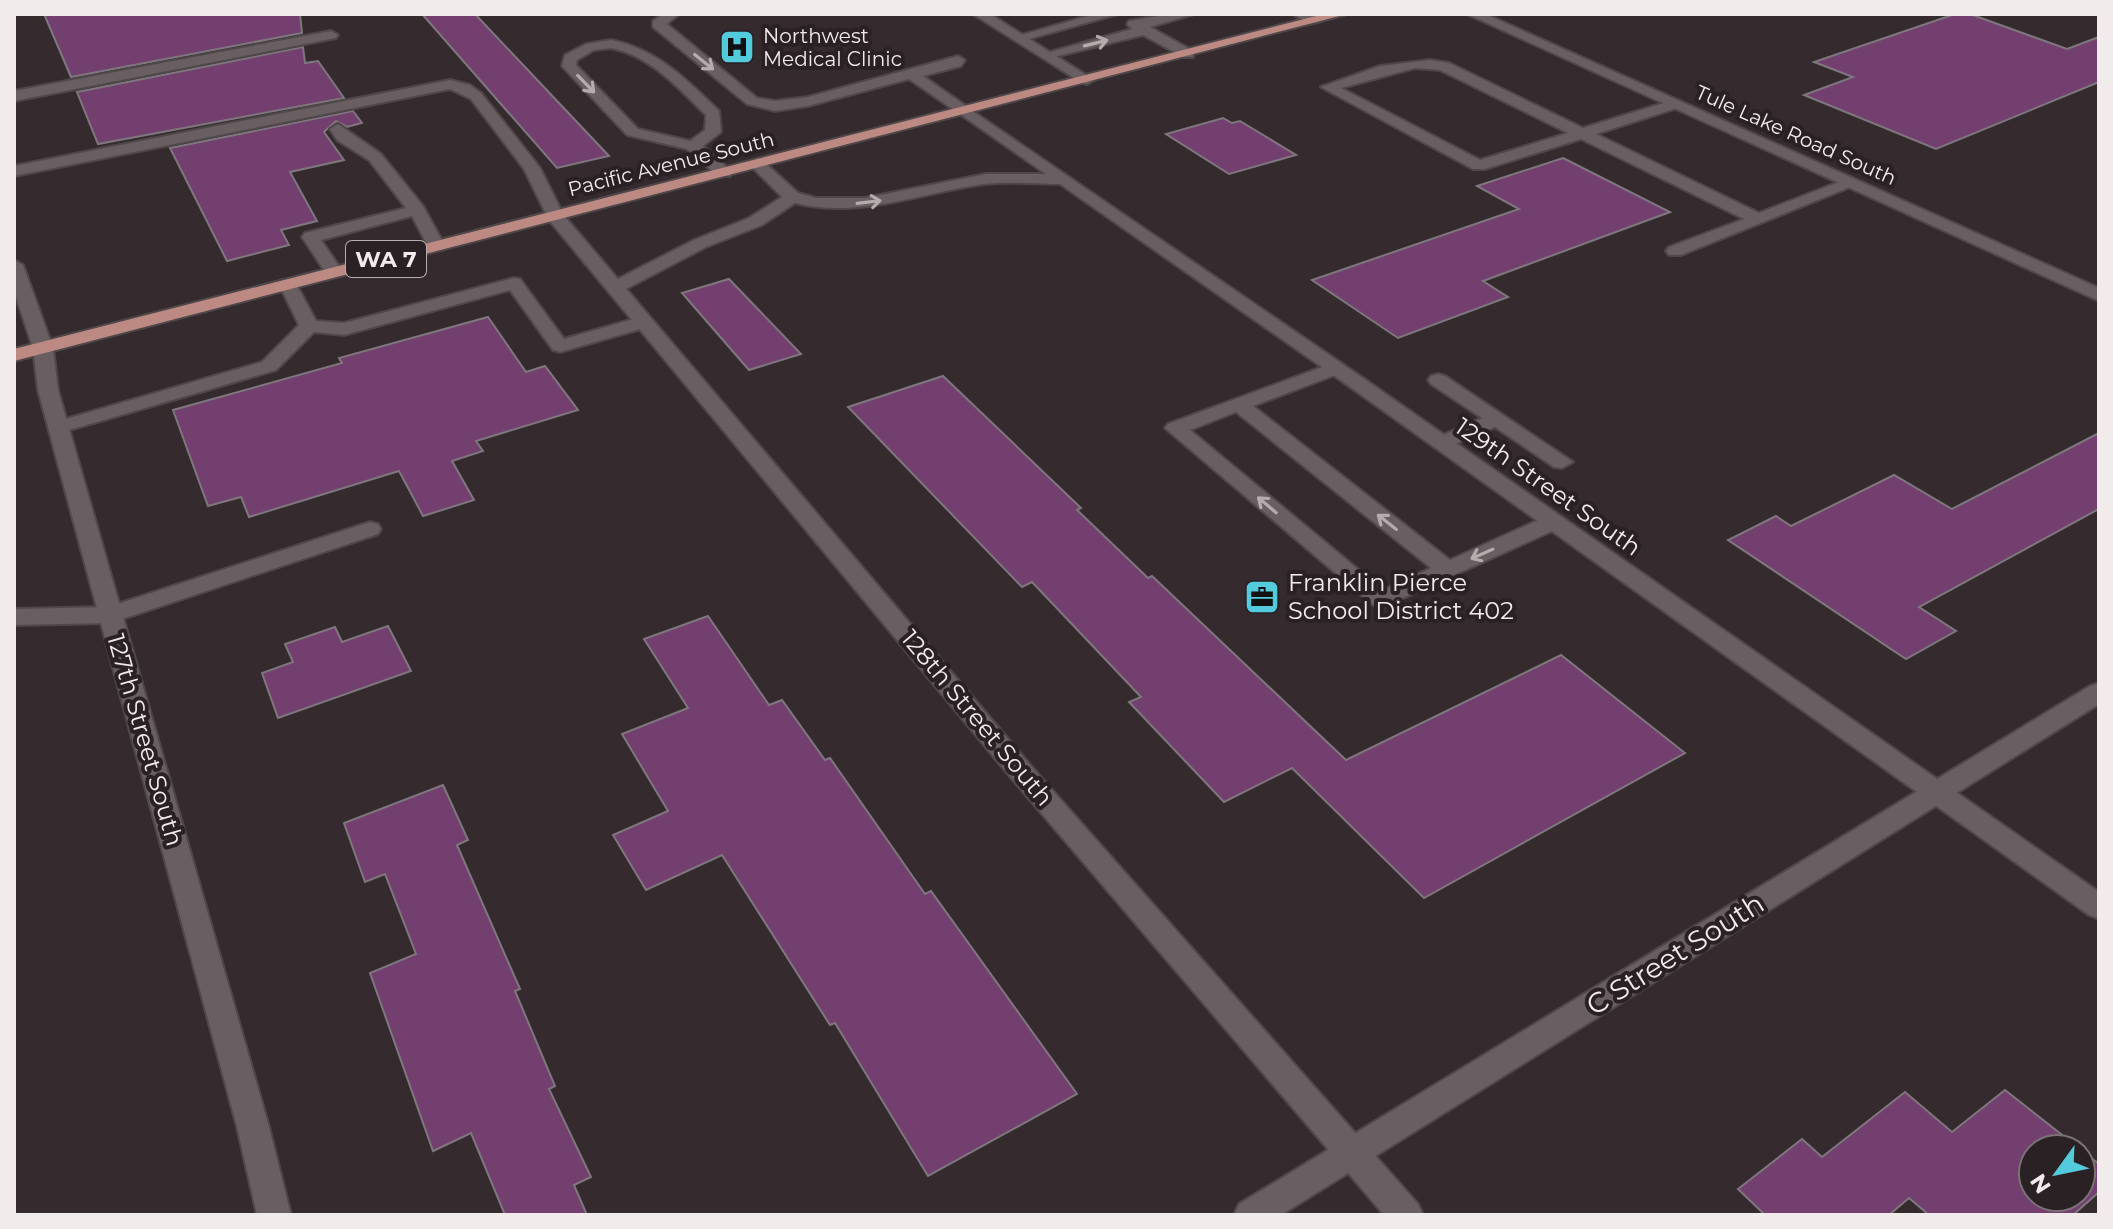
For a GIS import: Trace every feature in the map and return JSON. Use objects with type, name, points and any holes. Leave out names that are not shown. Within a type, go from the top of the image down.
[{"type":"main road","name":"Pacific Avenue South","points":[[14,355],[1188,54],[1307,17],[1340,14]]},
{"type":"street","points":[[672,14],[658,24],[752,101],[775,106],[914,76],[958,60]]},
{"type":"street","points":[[980,14],[1087,80]]},
{"type":"street","points":[[1018,38],[1113,14],[1188,54]]},
{"type":"street","points":[[1046,55],[1187,14]]},
{"type":"street","name":"Tule Lake Road South","points":[[1474,14],[2099,295]]},
{"type":"street","points":[[14,96],[331,35]]},
{"type":"street","points":[[693,146],[713,132],[714,114],[640,49],[618,45],[592,48],[576,54],[568,62],[633,132],[693,146],[724,173]]},
{"type":"street","points":[[1675,104],[1585,133],[1479,166],[1328,87],[1426,62],[1444,66],[1585,133],[1758,219]]},
{"type":"street","name":"129th Street South","points":[[914,76],[1336,368],[2099,907]]},
{"type":"street","name":"128th Street South","points":[[14,171],[331,118],[450,84],[465,88],[476,96],[532,168],[555,216],[1022,773],[1406,1215]]},
{"type":"street","points":[[331,118],[343,137],[375,157],[417,210],[436,246]]},
{"type":"street","points":[[757,164],[792,197],[816,203],[865,203],[986,179],[1064,179]]},
{"type":"street","points":[[1675,251],[1850,184]]},
{"type":"street","points":[[616,287],[684,251],[761,219],[792,197]]},
{"type":"street","points":[[334,272],[311,237],[417,210]]},
{"type":"street","name":"127th Street South","points":[[14,265],[43,348],[48,390],[253,1127],[274,1215]]},
{"type":"street","points":[[59,427],[269,366],[309,326],[344,329],[514,283],[560,346],[644,322]]},
{"type":"street","points":[[288,284],[309,326]]},
{"type":"street","points":[[1336,368],[1175,428],[1381,600],[1553,522]]},
{"type":"street","points":[[1438,380],[1562,462]]},
{"type":"street","points":[[1238,404],[1448,570]]},
{"type":"street","points":[[1441,443],[1497,419]]},
{"type":"street","points":[[14,617],[110,615],[370,529]]},
{"type":"street","name":"C Street South","points":[[1251,1215],[2099,692]]},
{"type":"building","points":[[44,14],[300,14],[302,33],[71,77]]},
{"type":"building","points":[[422,14],[475,14],[609,156],[557,168]]},
{"type":"building","points":[[1955,14],[1970,14],[2067,49],[2099,37],[2099,82],[1936,149],[1804,95],[1853,77],[1814,62]]},
{"type":"building","points":[[303,47],[305,63],[318,61],[344,98],[98,144],[77,92]]},
{"type":"building","points":[[353,111],[362,123],[347,127],[336,121],[324,132],[344,160],[290,172],[317,221],[281,230],[289,245],[227,261],[170,148]]},
{"type":"building","points":[[1223,118],[1232,123],[1240,121],[1296,155],[1229,174],[1166,134]]},
{"type":"building","points":[[1563,158],[1670,212],[1483,281],[1508,297],[1398,338],[1312,280],[1519,209],[1477,186]]},
{"type":"building","points":[[729,279],[801,354],[749,370],[682,293]]},
{"type":"building","points":[[488,317],[526,372],[545,366],[578,410],[476,441],[483,451],[452,461],[474,500],[423,516],[399,471],[249,517],[241,497],[208,506],[173,410],[342,363],[339,358]]},
{"type":"building","points":[[943,376],[1081,508],[1077,510],[1148,578],[1152,576],[1346,760],[1561,655],[1685,753],[1424,898],[1292,768],[1224,802],[1129,702],[1141,697],[1032,582],[1022,587],[848,407]]},
{"type":"building","points":[[2099,433],[2099,509],[1919,607],[1956,631],[1906,659],[1728,540],[1776,516],[1791,526],[1894,475],[1952,509]]},
{"type":"building","points":[[708,616],[769,705],[782,700],[825,760],[830,758],[925,894],[931,891],[1077,1094],[928,1176],[835,1023],[830,1025],[722,855],[646,890],[613,835],[668,811],[622,734],[688,708],[644,639]]},
{"type":"building","points":[[388,626],[411,671],[278,718],[262,673],[293,662],[285,644],[335,627],[342,642]]},
{"type":"building","points":[[443,785],[468,840],[457,845],[520,989],[515,991],[555,1086],[549,1089],[591,1177],[574,1185],[587,1215],[505,1215],[471,1133],[433,1151],[370,973],[416,954],[385,874],[365,882],[344,823]]},
{"type":"building","points":[[2005,1090],[2060,1133],[2017,1133],[2017,1213],[2075,1213],[1929,1215],[1909,1198],[1889,1215],[1765,1215],[1738,1189],[1802,1139],[1822,1157],[1905,1092],[1952,1132]]},
{"type":"building","points":[[2097,1162],[2099,1164],[2097,1194]]},
{"type":"place","name":"Northwest Medical Clinic","points":[[737,47]]},
{"type":"place","name":"Franklin Pierce School District 402","points":[[1262,597]]}]
